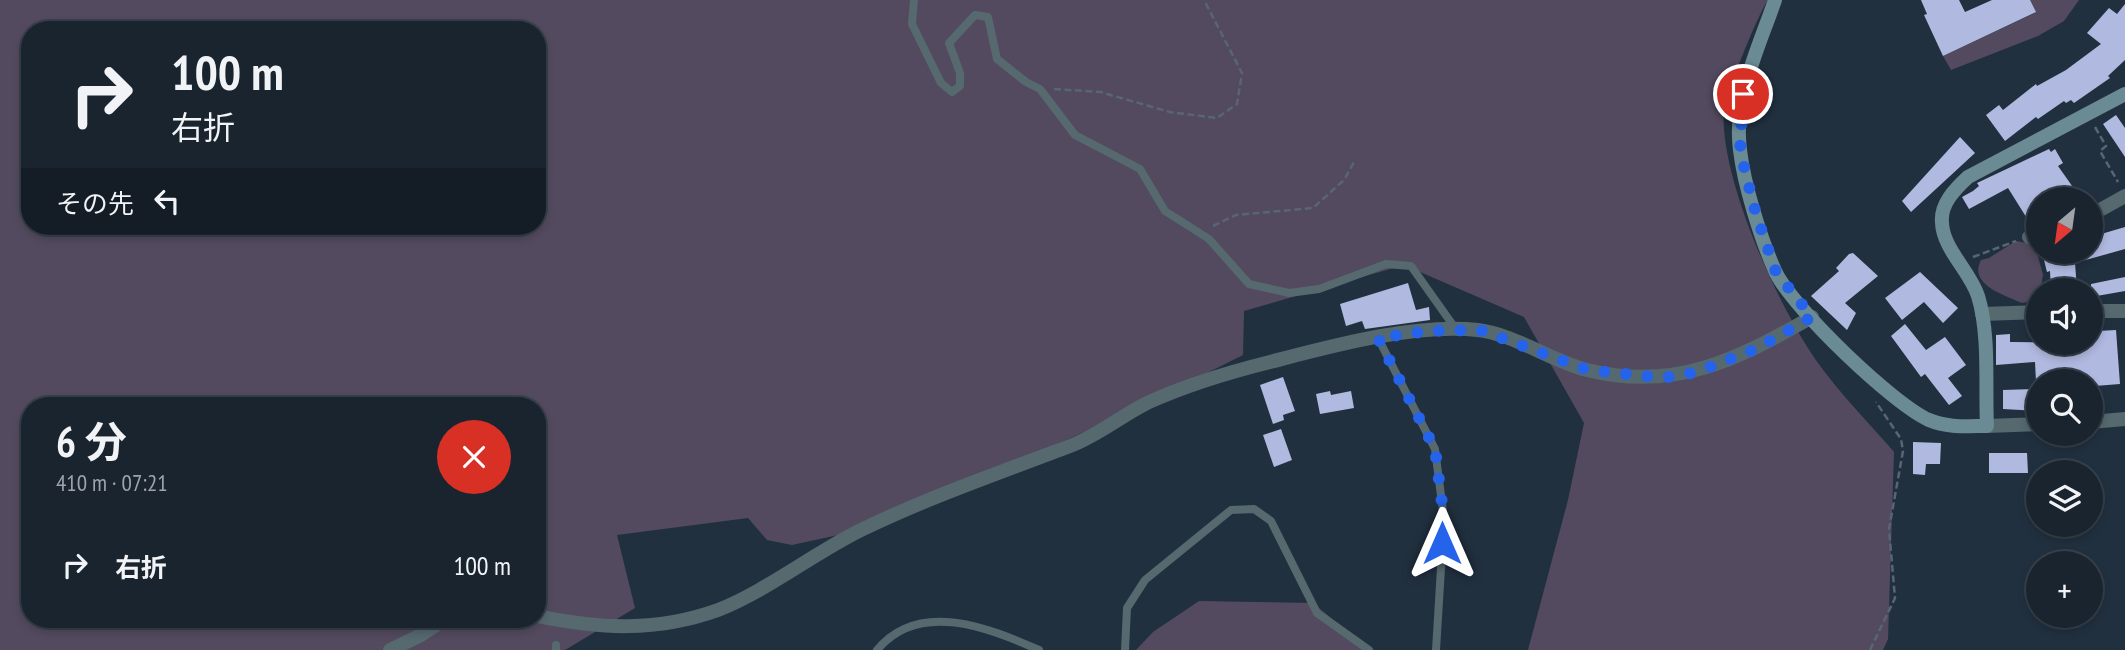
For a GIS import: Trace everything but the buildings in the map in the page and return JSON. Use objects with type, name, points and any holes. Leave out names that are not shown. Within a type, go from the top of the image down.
[{"type":"street","points":[[1775,0],[1743,94],[1740,151],[1776,272],[1812,317],[1909,410],[1952,426],[2026,424]]},
{"type":"street","points":[[1987,426],[1982,314],[1975,287],[1946,239],[1941,223],[1943,210],[1953,191],[1968,177],[2088,116],[2125,94]]},
{"type":"street","points":[[2104,205],[2122,190]]},
{"type":"street","points":[[2103,311],[2125,311]]},
{"type":"street","points":[[1982,314],[2026,312]]},
{"type":"street","points":[[546,618],[572,624],[631,627],[676,622],[720,609],[861,530],[1014,464],[1073,445],[1149,402],[1268,362],[1378,338],[1480,330],[1588,370],[1663,378],[1697,372],[1756,349],[1812,317]]},
{"type":"street","points":[[2103,421],[2125,419]]},
{"type":"street","points":[[390,650],[432,628]]},
{"type":"lane","points":[[914,0],[912,24],[941,83],[952,92],[960,86],[960,73],[949,43],[975,15],[988,18],[997,59],[1026,82],[1040,89],[1075,135],[1140,169],[1165,211],[1200,233],[1249,284],[1289,293],[1320,289],[1386,264],[1411,266],[1457,331]]},
{"type":"lane","points":[[1378,338],[1435,449],[1444,519],[1436,650]]},
{"type":"lane","points":[[1125,650],[1127,608],[1145,580],[1231,510],[1254,509],[1271,521],[1317,613],[1369,650]]},
{"type":"lane","points":[[877,650],[886,639],[906,628],[930,621],[953,621],[990,631],[1039,650]]},
{"type":"path","points":[[1040,89],[1100,92],[1170,112],[1217,118],[1237,104],[1242,73],[1204,0]]},
{"type":"path","points":[[2088,116],[2106,146],[2100,151],[2122,190]]},
{"type":"path","points":[[1200,233],[1236,215],[1313,208],[1344,180],[1354,162]]},
{"type":"path","points":[[1960,261],[2026,238]]},
{"type":"path","points":[[1870,650],[1895,598],[1889,529],[1903,452],[1901,439],[1872,396]]},
{"type":"shaded area","points":[[0,0],[1768,0],[1757,20],[1730,88],[1724,109],[1725,137],[1731,170],[1755,243],[1788,314],[1821,367],[1894,452],[1888,639],[1883,650],[1528,650],[1568,500],[1584,423],[1524,317],[1404,265],[1244,311],[1243,355],[1125,414],[861,530],[792,545],[767,540],[748,518],[617,535],[635,608],[565,650],[0,650]]},
{"type":"shaded area","points":[[2029,0],[2079,0],[2064,21],[2038,36],[1951,70],[1943,56],[2035,13]]},
{"type":"shaded area","points":[[2016,241],[2026,243],[2026,264],[2040,264],[2043,275],[2042,278],[2026,278],[2026,302],[2022,303],[1998,292],[1984,282],[1978,269],[1981,260]]},
{"type":"shaded area","points":[[1199,601],[1313,603],[1369,650],[1136,650],[1153,632]]},
{"type":"route","points":[[1442,543],[1444,519],[1435,449],[1378,338],[1428,331],[1480,330],[1588,370],[1663,378],[1697,372],[1756,349],[1812,317],[1776,272],[1756,214],[1740,151],[1743,94]]}]
